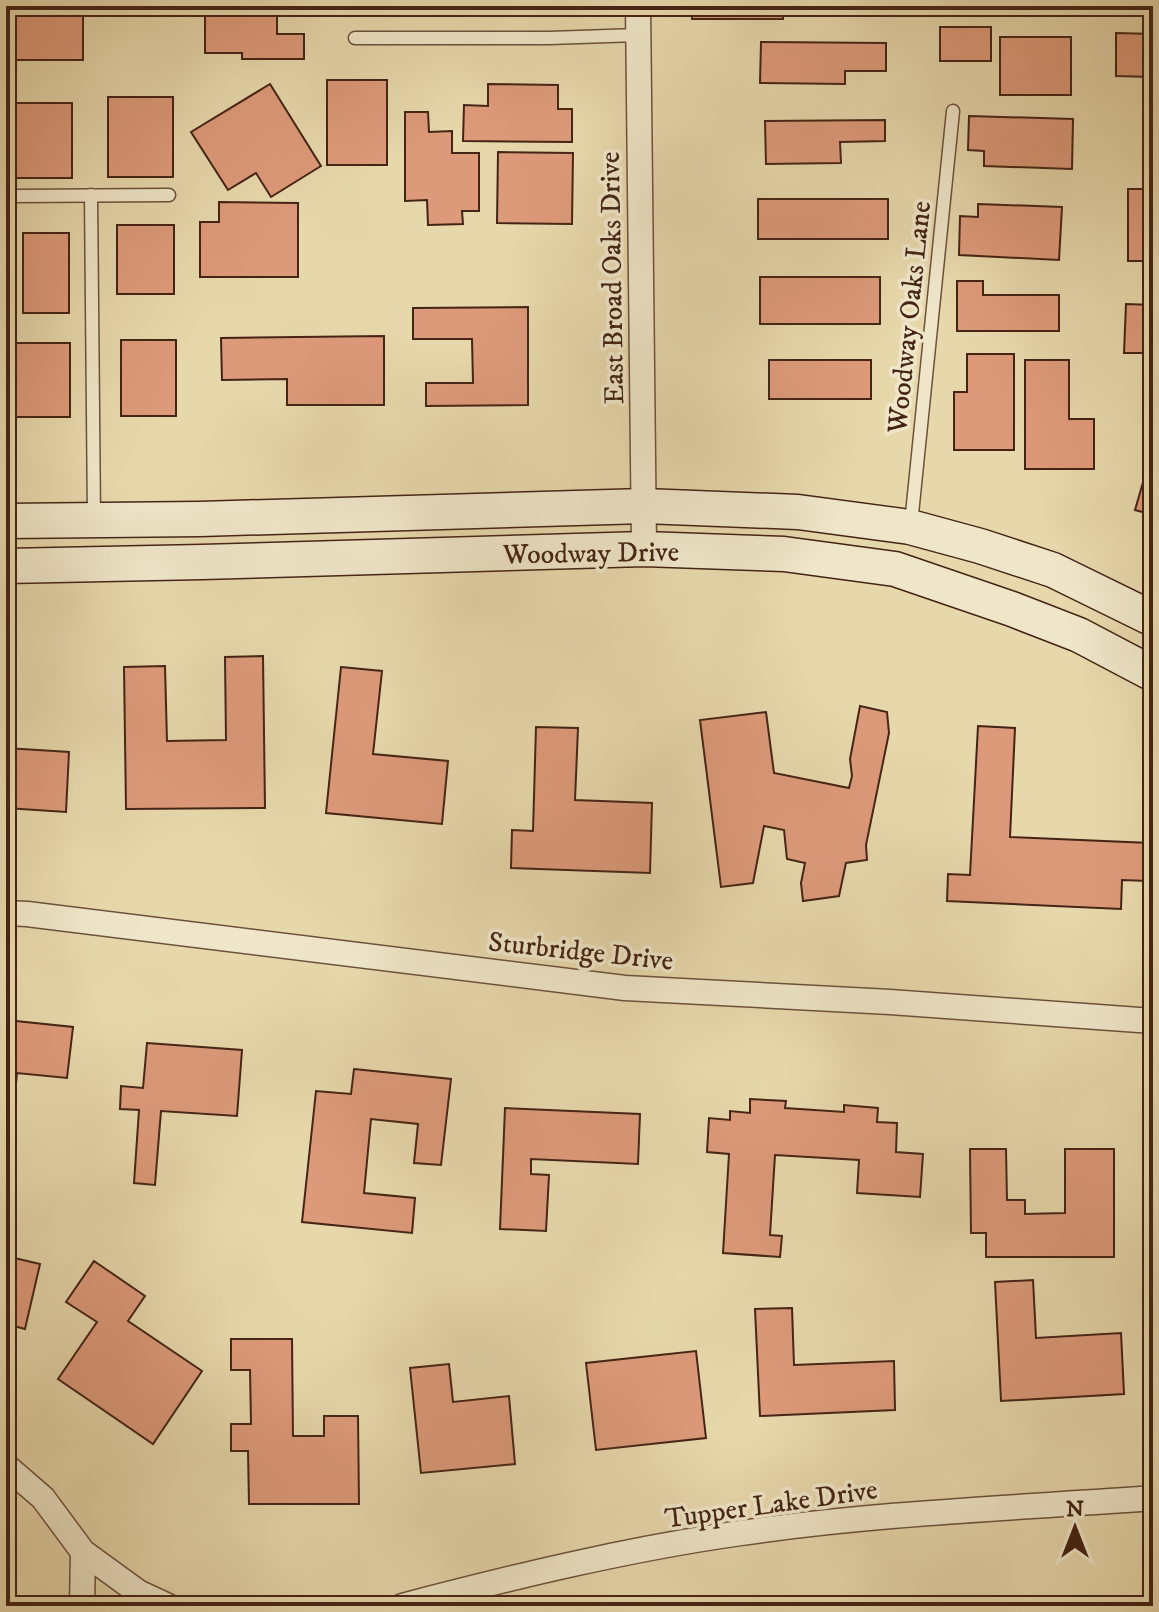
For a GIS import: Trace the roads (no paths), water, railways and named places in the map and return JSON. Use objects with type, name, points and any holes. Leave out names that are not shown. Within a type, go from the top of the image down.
[{"type":"main road","name":"Woodway Drive","points":[[6,521],[200,519],[644,506],[798,512],[910,527],[980,546],[1053,570],[1153,619]]},
{"type":"main road","points":[[200,519],[202,562]]},
{"type":"main road","name":"Woodway Drive","points":[[6,566],[644,549],[784,554],[895,569],[1012,609],[1146,666]]},
{"type":"street","name":"East Broad Oaks Drive","points":[[638,6],[644,549]]},
{"type":"street","name":"Sturbridge Drive","points":[[6,913],[625,988],[890,1002],[1153,1021]]},
{"type":"street","points":[[6,1466],[43,1498],[83,1552],[138,1592],[168,1606]]},
{"type":"street","name":"Tupper Lake Drive","points":[[402,1606],[609,1557],[741,1533],[874,1518],[1153,1498]]},
{"type":"street","points":[[82,1606],[83,1552]]},
{"type":"lane","points":[[355,38],[638,35]]},
{"type":"lane","name":"Woodway Oaks Lane","points":[[910,527],[953,111]]},
{"type":"lane","points":[[91,195],[94,519]]},
{"type":"lane","points":[[15,196],[169,195]]}]
